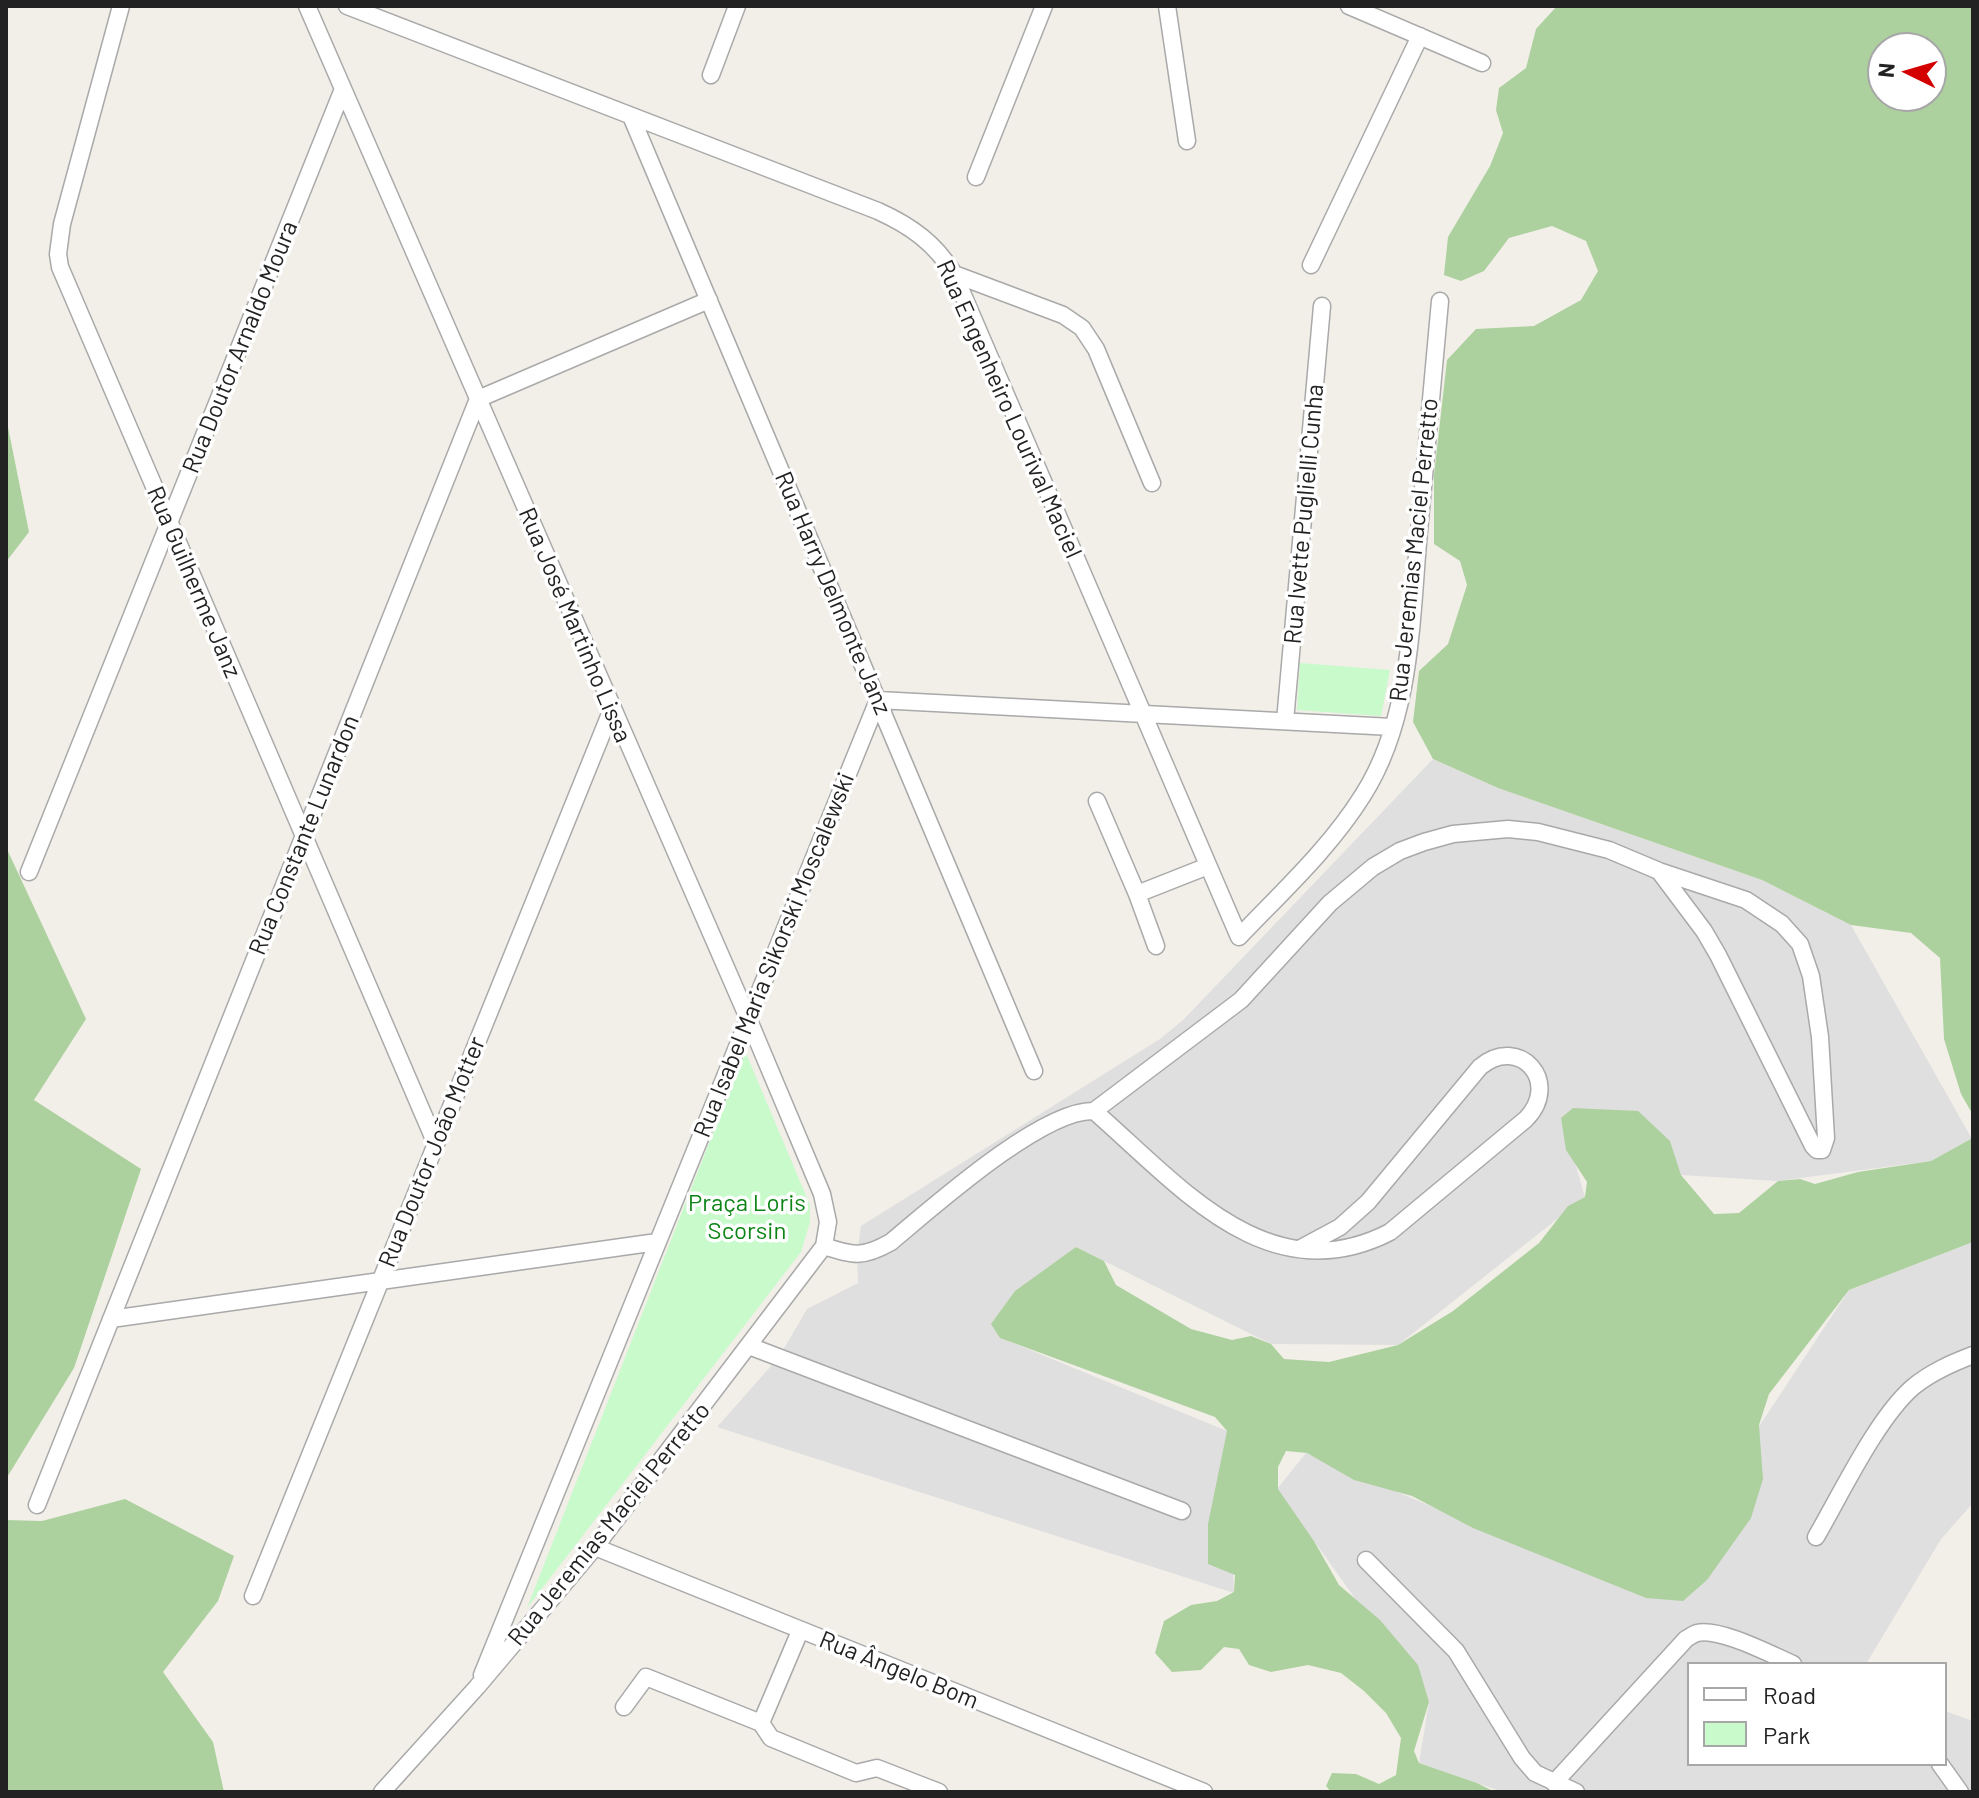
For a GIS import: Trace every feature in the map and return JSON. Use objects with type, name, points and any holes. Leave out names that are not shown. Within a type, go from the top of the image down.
[{"type":"street","name":"Rua Guilherme Janz","points":[[121,6],[62,224],[58,254],[64,279],[436,1144]]},
{"type":"street","name":"Rua José Martinho Lissa","points":[[307,6],[748,1018],[826,1207],[828,1222],[824,1246]]},
{"type":"street","name":"Rua Engenheiro Lourival Maciel","points":[[347,6],[903,223],[935,248],[954,274],[1239,937]]},
{"type":"street","points":[[711,75],[737,6]]},
{"type":"street","points":[[976,177],[1044,6]]},
{"type":"street","points":[[1167,6],[1187,141]]},
{"type":"street","points":[[1349,6],[1482,63]]},
{"type":"street","points":[[1311,265],[1420,36]]},
{"type":"street","name":"Rua Doutor Arnaldo Moura","points":[[29,872],[343,89]]},
{"type":"street","name":"Rua Harry Delmonte Janz","points":[[631,116],[1034,1071]]},
{"type":"street","points":[[954,274],[1063,315],[1082,328],[1096,349],[1152,483]]},
{"type":"street","points":[[478,399],[709,300]]},
{"type":"street","name":"Rua Jeremias Maciel Perretto","points":[[1239,937],[1309,863],[1364,794],[1381,760],[1401,700],[1408,655],[1440,301]]},
{"type":"street","name":"Rua Ivette Puglielli Cunha","points":[[1285,721],[1322,306]]},
{"type":"street","name":"Rua Constante Lunardon","points":[[37,1505],[478,399]]},
{"type":"street","points":[[878,700],[1392,727]]},
{"type":"street","name":"Rua Isabel Maria Sikorski Moscalewski","points":[[477,1687],[878,700]]},
{"type":"street","name":"Rua Doutor João Motter","points":[[253,1596],[612,709]]},
{"type":"street","points":[[1097,801],[1156,946]]},
{"type":"street","points":[[824,1246],[857,1255],[874,1252],[891,1242],[996,1157],[1070,1114],[1094,1111],[1241,1000],[1351,883],[1400,851],[1453,834],[1508,829],[1577,840],[1746,900],[1774,917],[1800,944],[1811,976],[1820,1037],[1826,1138],[1822,1150],[1813,1146],[1704,931],[1659,871]]},
{"type":"street","points":[[1137,894],[1208,866]]},
{"type":"street","points":[[1094,1111],[1222,1220],[1265,1242],[1301,1248],[1328,1250],[1358,1245],[1390,1232],[1536,1110],[1541,1095],[1540,1081],[1532,1066],[1520,1058],[1505,1055],[1490,1058],[1353,1217],[1301,1248]]},
{"type":"street","points":[[111,1319],[657,1242]]},
{"type":"street","name":"Rua Jeremias Maciel Perretto","points":[[382,1792],[477,1687],[595,1547],[824,1246]]},
{"type":"street","points":[[749,1346],[1182,1511]]},
{"type":"street","points":[[1816,1537],[1880,1428],[1903,1396],[1935,1372],[1973,1355]]},
{"type":"street","name":"Rua Ângelo Bom","points":[[595,1547],[1204,1792]]},
{"type":"street","points":[[1366,1560],[1456,1651],[1522,1758],[1535,1773],[1576,1792]]},
{"type":"street","points":[[761,1723],[800,1631]]},
{"type":"street","points":[[1554,1783],[1686,1639],[1698,1632],[1728,1637],[1788,1662]]},
{"type":"street","points":[[624,1707],[646,1677],[761,1723],[771,1738],[856,1773],[877,1768],[939,1792]]},
{"type":"street","points":[[1941,1766],[1960,1792]]},
{"type":"shaded area","points":[[1433,759],[1498,788],[1762,880],[1851,925],[1972,1139],[1931,1161],[1778,1181],[1681,1175],[1562,1118],[1585,1197],[1398,1345],[1271,1344],[1076,1247],[1001,1338],[1227,1431],[1234,1593],[717,1427],[779,1357],[807,1309],[858,1283],[857,1255],[861,1226],[1160,1039],[1184,1019]]},
{"type":"shaded area","points":[[1973,1242],[1973,1503],[1941,1539],[1867,1662],[1687,1662],[1687,1766],[1947,1766],[1947,1712],[1973,1721],[1973,1792],[1503,1792],[1419,1763],[1429,1702],[1277,1489],[1306,1453],[1646,1598],[1849,1290]]},
{"type":"green space","points":[[1557,6],[1973,6],[1973,1115],[1961,1094],[1944,1039],[1940,958],[1911,933],[1851,925],[1762,880],[1498,788],[1433,759],[1413,722],[1419,671],[1448,644],[1467,585],[1460,561],[1434,544],[1434,475],[1447,360],[1476,329],[1534,326],[1581,300],[1598,271],[1586,241],[1552,226],[1509,238],[1484,271],[1461,281],[1444,275],[1448,237],[1490,166],[1503,133],[1496,110],[1499,88],[1526,68],[1536,29]]},
{"type":"green space","points":[[6,417],[29,532],[6,562]]},
{"type":"green space","points":[[1300,663],[1390,670],[1381,716],[1297,710]]},
{"type":"green space","points":[[6,847],[86,1019],[34,1100],[141,1169],[74,1368],[6,1479]]},
{"type":"green space","name":"Praça Loris Scorsin","points":[[745,1051],[810,1205],[810,1222],[801,1252],[527,1608]]},
{"type":"green space","points":[[1573,1108],[1638,1111],[1670,1141],[1681,1175],[1714,1214],[1739,1213],[1778,1181],[1800,1179],[1815,1184],[1858,1172],[1931,1161],[1973,1135],[1973,1242],[1849,1290],[1769,1394],[1759,1425],[1763,1479],[1751,1518],[1707,1580],[1683,1601],[1646,1598],[1473,1528],[1412,1496],[1354,1480],[1307,1453],[1286,1451],[1278,1467],[1278,1489],[1314,1541],[1339,1585],[1380,1620],[1418,1665],[1429,1702],[1414,1751],[1419,1763],[1495,1792],[1331,1792],[1326,1786],[1332,1773],[1356,1774],[1379,1784],[1396,1775],[1401,1738],[1386,1713],[1364,1691],[1341,1673],[1308,1665],[1271,1672],[1249,1665],[1239,1649],[1224,1647],[1201,1670],[1172,1672],[1155,1653],[1164,1621],[1191,1605],[1217,1601],[1234,1592],[1235,1575],[1208,1564],[1208,1524],[1227,1431],[1215,1417],[1000,1338],[991,1324],[1015,1291],[1076,1247],[1104,1261],[1116,1285],[1191,1329],[1232,1340],[1251,1336],[1271,1344],[1284,1359],[1329,1362],[1398,1345],[1453,1311],[1539,1243],[1568,1206],[1585,1197],[1587,1182],[1566,1150],[1561,1118]]},
{"type":"green space","points":[[125,1499],[234,1556],[218,1601],[163,1672],[213,1742],[224,1792],[6,1792],[6,1520],[42,1521]]}]
